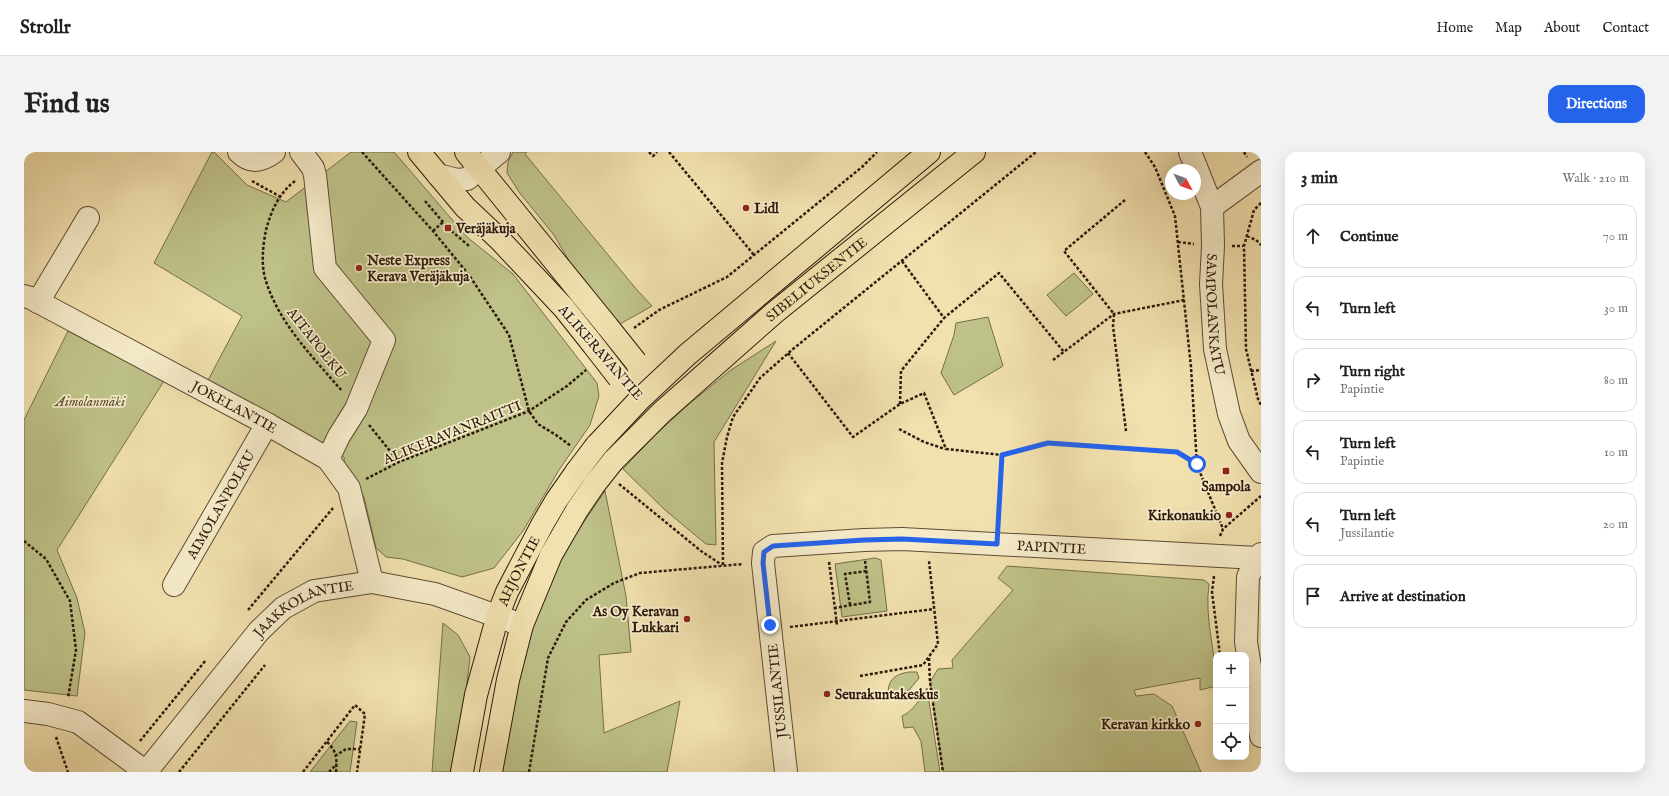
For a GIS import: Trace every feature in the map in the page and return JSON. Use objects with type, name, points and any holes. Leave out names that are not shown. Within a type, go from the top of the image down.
[{"type":"main road","name":"ALIKERAVANTIE","points":[[419,152],[465,207],[500,240],[564,308],[619,378],[639,400],[662,412]]},
{"type":"main road","name":"ALIKERAVANTIE","points":[[466,152],[496,190],[618,330],[636,362],[655,385],[662,412]]},
{"type":"main road","name":"SIBELIUKSENTIE","points":[[639,400],[688,354],[929,152]]},
{"type":"main road","name":"SIBELIUKSENTIE","points":[[662,412],[774,313],[974,152]]},
{"type":"main road","name":"AHJONTIE","points":[[462,772],[476,695],[498,615],[507,592],[542,525],[556,501],[577,471],[586,448],[639,400]]},
{"type":"main road","name":"AHJONTIE","points":[[490,772],[508,680],[522,624],[551,555],[576,510],[594,485],[613,461],[662,412]]},
{"type":"street","points":[[239,152],[250,160],[266,158],[274,152]]},
{"type":"street","points":[[438,175],[457,180],[467,180],[500,152]]},
{"type":"street","points":[[496,190],[494,170],[500,152]]},
{"type":"street","name":"SAMPOLANKATU","points":[[1190,152],[1212,207],[1213,246],[1211,284],[1215,349],[1229,414],[1239,441],[1261,472]]},
{"type":"street","points":[[307,160],[315,176],[325,268],[384,340],[356,409],[339,436],[328,459]]},
{"type":"street","points":[[1212,207],[1261,171]]},
{"type":"street","points":[[31,299],[88,218]]},
{"type":"street","name":"JOKELANTIE","points":[[31,299],[267,424],[328,459],[349,488],[372,582]]},
{"type":"street","name":"AIMOLANPOLKU","points":[[174,585],[267,424]]},
{"type":"street","name":"PAPINTIE","points":[[763,563],[764,552],[773,546],[902,539],[1259,556]]},
{"type":"street","points":[[1259,556],[1248,577],[1246,642],[1261,736]]},
{"type":"street","name":"JUSSILANTIE","points":[[763,563],[786,772]]},
{"type":"street","name":"JAAKKOLANTIE","points":[[146,772],[259,631],[283,608],[314,591],[372,582],[435,594],[522,624]]},
{"type":"street","points":[[24,711],[70,712],[146,772]]},
{"type":"path","points":[[362,152],[433,231],[469,275],[509,335],[529,411],[567,386],[588,369]]},
{"type":"path","points":[[650,152],[653,156],[657,152]]},
{"type":"path","points":[[669,152],[754,255]]},
{"type":"path","points":[[618,330],[727,277],[862,167],[877,152]]},
{"type":"path","points":[[723,565],[722,463],[727,436],[733,417],[760,378],[788,353],[1036,152]]},
{"type":"path","points":[[1145,152],[1155,167],[1175,216],[1191,367],[1197,464],[1223,529],[1261,496]]},
{"type":"path","name":"AITAPOLKU","points":[[307,160],[279,196],[269,219],[263,247],[264,277],[276,306],[292,333],[399,462]]},
{"type":"path","points":[[1125,200],[1064,251],[1114,314],[1113,326],[1126,431]]},
{"type":"path","points":[[425,201],[443,222],[468,246]]},
{"type":"path","points":[[1261,202],[1254,210],[1244,246],[1246,350],[1258,399],[1261,405]]},
{"type":"path","points":[[433,231],[443,222]]},
{"type":"path","points":[[1247,236],[1256,240],[1261,245]]},
{"type":"path","points":[[902,261],[944,318]]},
{"type":"path","points":[[900,404],[901,371],[944,318],[999,274],[1064,352]]},
{"type":"path","points":[[1053,360],[1114,314],[1184,300]]},
{"type":"path","points":[[788,353],[853,438],[900,404],[924,393],[946,449]]},
{"type":"path","points":[[1251,371],[1261,370]]},
{"type":"path","name":"ALIKERAVANRAITTI","points":[[349,488],[399,462],[529,411],[538,424],[556,435],[586,448]]},
{"type":"path","points":[[899,429],[924,442],[946,449],[1002,455],[1048,443],[1177,452],[1197,464]]},
{"type":"path","points":[[997,544],[1002,455]]},
{"type":"path","points":[[617,483],[701,551],[723,565]]},
{"type":"path","points":[[24,541],[46,559],[70,601],[76,650],[70,712],[68,772]]},
{"type":"path","points":[[860,676],[923,665],[938,644],[928,553]]},
{"type":"path","points":[[834,608],[870,602],[864,554]]},
{"type":"path","points":[[828,557],[837,625]]},
{"type":"path","points":[[529,772],[548,658],[566,622],[586,600],[614,583],[640,573],[723,565]]},
{"type":"path","points":[[850,605],[845,574],[866,571]]},
{"type":"path","points":[[1214,577],[1212,592],[1220,652]]},
{"type":"path","points":[[770,630],[934,609]]},
{"type":"path","points":[[929,657],[930,682],[943,772]]},
{"type":"path","points":[[179,772],[265,665]]},
{"type":"path","points":[[303,772],[355,705],[365,714],[357,772]]},
{"type":"path","points":[[327,742],[334,749],[337,764],[336,772]]},
{"type":"path","points":[[335,756],[346,749],[360,749]]},
{"type":"path","points":[[329,772],[337,764]]},
{"type":"green space","points":[[212,152],[214,152],[247,185],[286,202],[351,152],[394,152],[467,237],[513,274],[597,383],[599,396],[590,425],[559,470],[523,531],[494,568],[462,577],[403,559],[386,557],[376,548],[364,497],[345,472],[344,457],[320,447],[207,382],[242,316],[154,263]]},
{"type":"green space","points":[[513,152],[527,152],[525,154],[637,290],[652,306],[620,324],[582,283],[554,235],[519,192],[507,173],[508,162]]},
{"type":"green space","points":[[1074,273],[1093,294],[1066,316],[1047,295]]},
{"type":"green space","points":[[988,317],[1003,366],[954,395],[941,373],[954,335],[956,323]]},
{"type":"green space","name":"Aimolanmäki","points":[[68,331],[164,381],[57,550],[77,598],[85,633],[77,696],[24,690],[24,420]]},
{"type":"green space","points":[[776,341],[714,442],[716,545],[706,544],[665,510],[623,469],[654,436],[689,404],[731,370]]},
{"type":"green space","points":[[605,491],[626,596],[631,652],[599,655],[604,733],[680,701],[667,772],[498,772],[525,637],[560,557]]},
{"type":"green space","points":[[875,558],[881,560],[887,611],[842,617],[835,564]]},
{"type":"green space","points":[[1007,566],[1204,580],[1209,584],[1208,610],[1213,652],[1213,687],[1200,690],[1200,678],[1134,690],[1136,696],[1154,694],[1172,706],[1201,772],[943,772],[930,682],[938,669],[953,668],[952,660],[1013,590],[998,578]]},
{"type":"green space","points":[[443,623],[458,635],[470,657],[457,772],[432,772]]},
{"type":"green space","points":[[917,672],[919,678],[910,689],[898,697],[894,697],[888,691],[890,683],[897,675]]},
{"type":"green space","points":[[927,688],[940,772],[925,772],[921,741],[913,727],[904,728],[902,716],[913,708]]},
{"type":"green space","points":[[350,721],[357,722],[350,772],[310,772]]},
{"type":"place","name":"Lidl","points":[[746,208]]},
{"type":"place","name":"Veräjäkuja","points":[[448,228]]},
{"type":"place","name":"Neste Express Kerava Veräjäkuja","points":[[359,268]]},
{"type":"place","name":"Sampola","points":[[1226,471]]},
{"type":"place","name":"Kirkonaukio","points":[[1229,515]]},
{"type":"place","name":"As Oy Keravan Lukkari","points":[[687,619]]},
{"type":"place","name":"Seurakuntakeskus","points":[[827,694]]},
{"type":"place","name":"Keravan kirkko","points":[[1198,724]]},
{"type":"route","points":[[770,625],[763,563],[764,552],[773,546],[902,539],[997,544],[1002,455],[1048,443],[1177,452],[1197,464]]}]
